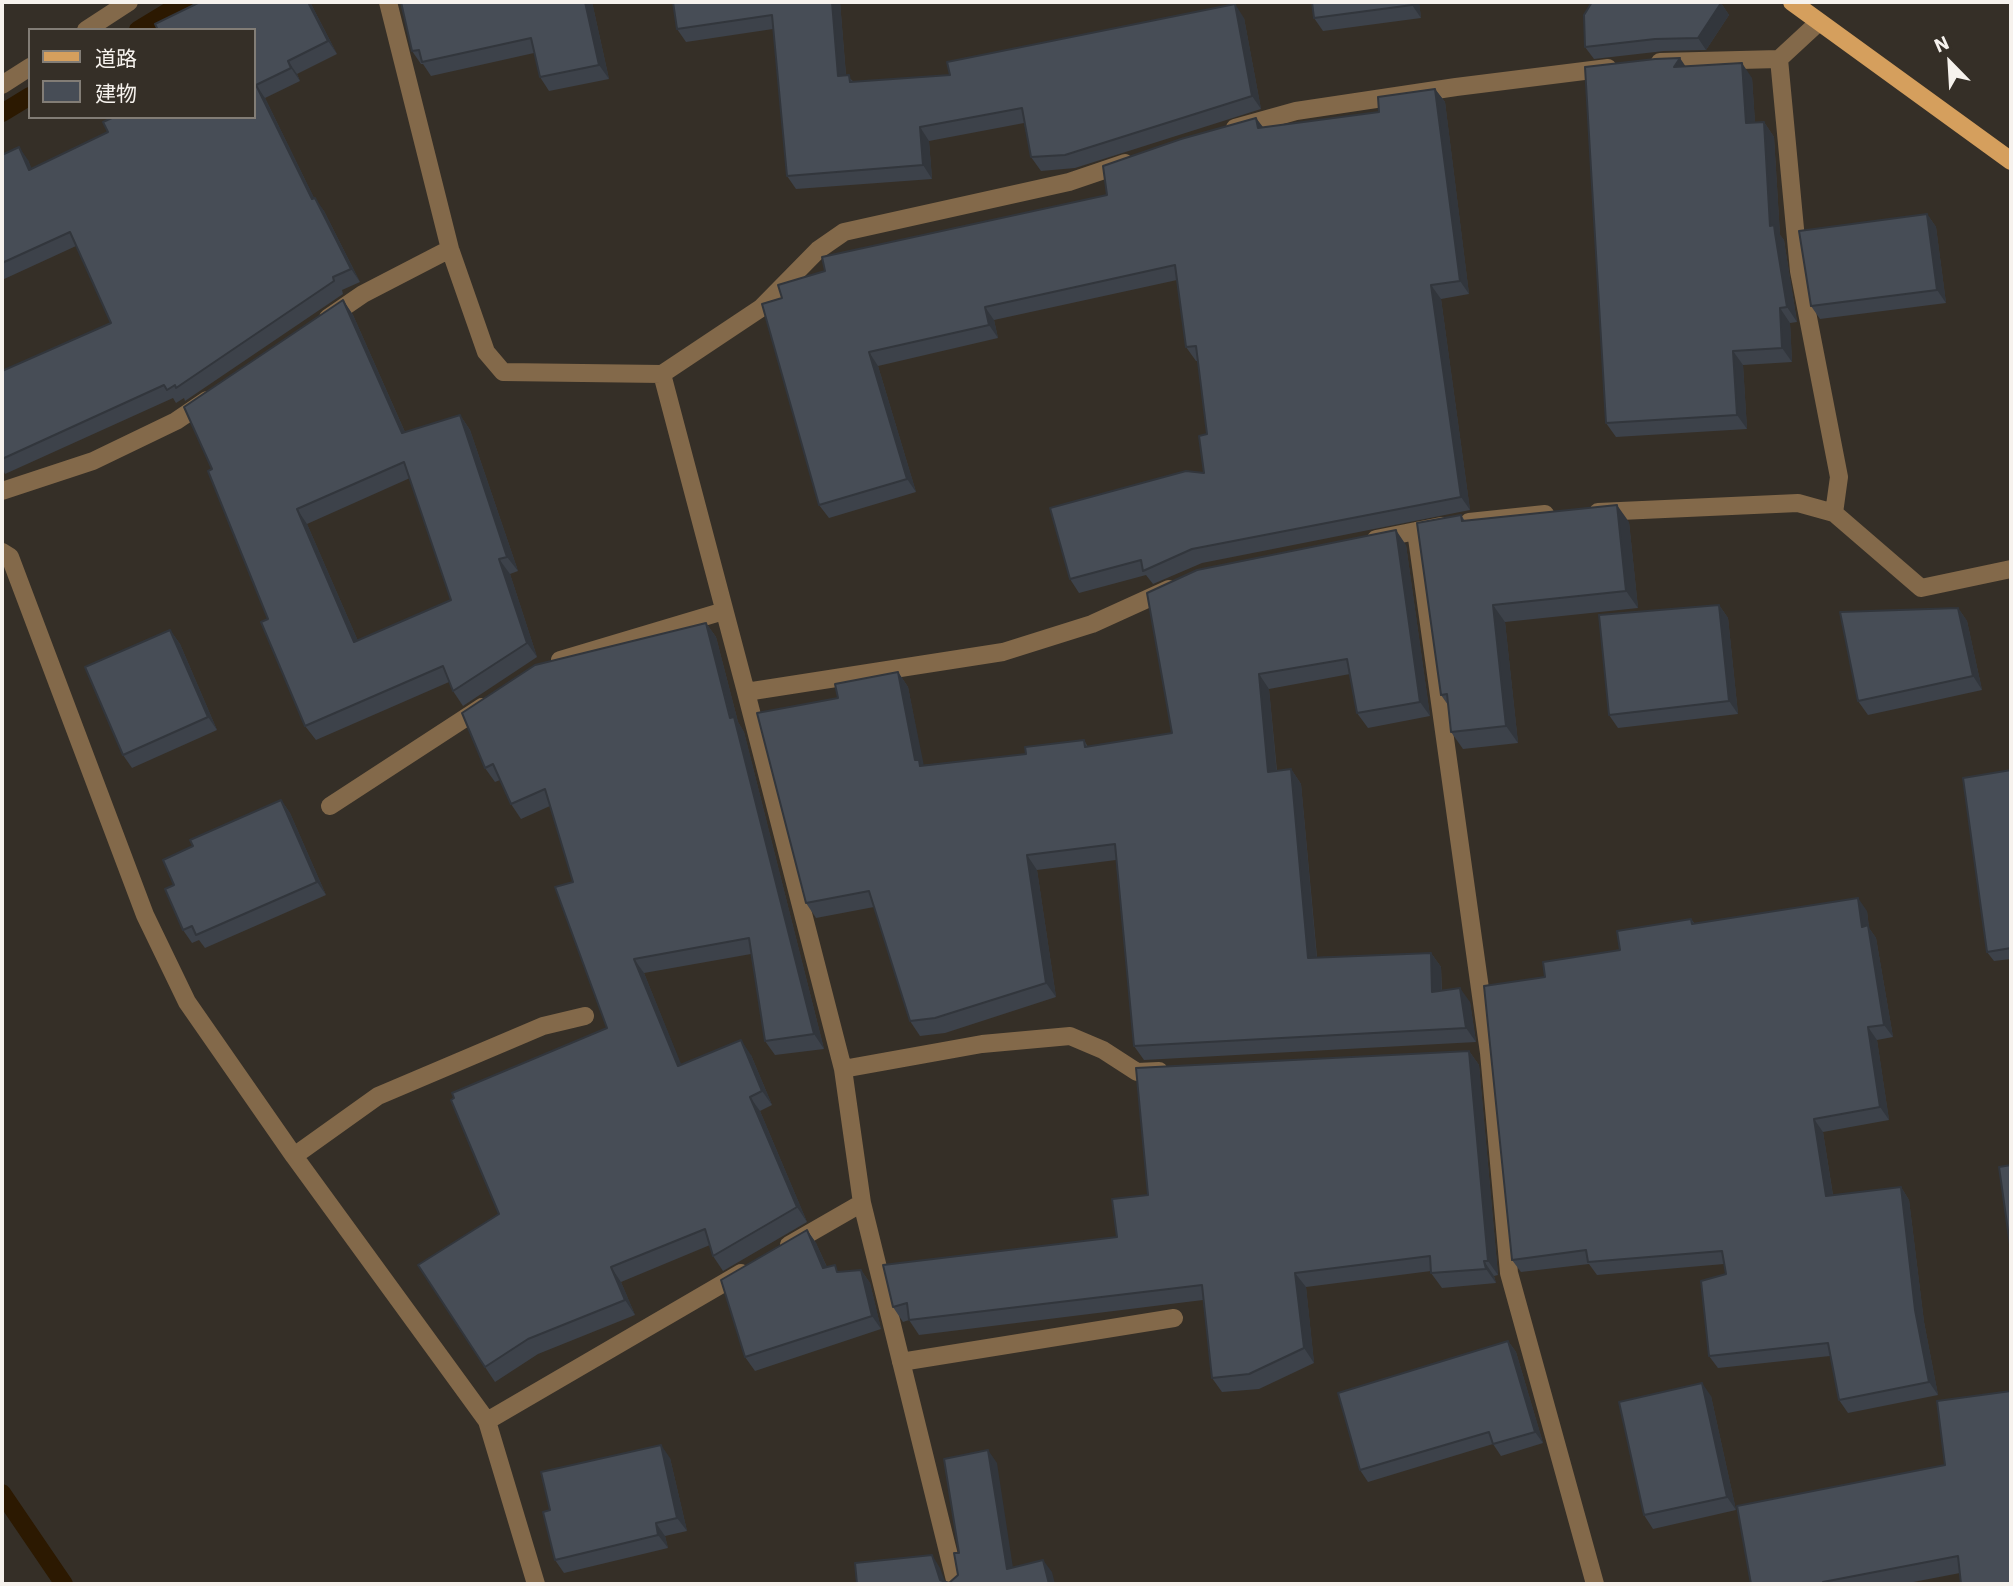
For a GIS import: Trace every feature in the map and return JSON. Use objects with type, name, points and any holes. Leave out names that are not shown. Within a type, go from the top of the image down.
[{"type":"main road","points":[[1792,2],[2011,161]]},
{"type":"street","points":[[89,28],[129,2]]},
{"type":"street","points":[[388,2],[450,249],[486,352],[503,372],[662,374],[761,308],[818,250],[844,232],[1069,182],[1148,155]]},
{"type":"street","points":[[1223,132],[1296,111],[1457,87],[1630,66],[1779,58],[1819,22]]},
{"type":"street","points":[[1779,58],[1799,271],[1839,477],[1834,513]]},
{"type":"street","points":[[2,85],[28,68]]},
{"type":"street","points":[[308,332],[363,295],[450,249]]},
{"type":"street","points":[[662,374],[843,1069],[862,1203],[956,1584]]},
{"type":"street","points":[[2,491],[93,461],[176,421],[220,391]]},
{"type":"street","points":[[1363,541],[1508,516],[1798,503],[1834,513],[1922,588],[2011,569]]},
{"type":"street","points":[[1416,531],[1509,1273],[1595,1584]]},
{"type":"street","points":[[2,552],[10,556],[145,915],[187,1002],[294,1156],[486,1421],[536,1584]]},
{"type":"street","points":[[746,692],[1003,652],[1092,624],[1192,579]]},
{"type":"street","points":[[540,670],[551,662],[724,611]]},
{"type":"street","points":[[330,806],[493,700]]},
{"type":"street","points":[[294,1156],[378,1096],[543,1026],[585,1016]]},
{"type":"street","points":[[843,1069],[982,1044],[1070,1036],[1102,1050],[1137,1072],[1178,1070]]},
{"type":"street","points":[[486,1421],[862,1203]]},
{"type":"street","points":[[901,1362],[1174,1318]]},
{"type":"building","points":[[200,2],[308,2],[328,41],[288,61],[291,68],[256,85],[256,28],[157,28],[155,24]]},
{"type":"building","points":[[401,2],[585,2],[599,65],[540,77],[531,38],[422,62],[419,50],[412,51]]},
{"type":"building","points":[[673,2],[832,2],[838,76],[849,75],[850,82],[950,75],[947,62],[1235,4],[1252,96],[1065,155],[1031,157],[1022,108],[920,127],[923,165],[787,176],[772,15],[677,29]]},
{"type":"building","points":[[1312,2],[1411,2],[1412,5],[1314,18]]},
{"type":"building","points":[[1592,2],[1721,3],[1698,38],[1655,39],[1585,47],[1584,15]]},
{"type":"building","points":[[1680,58],[1674,67],[1742,63],[1746,123],[1764,122],[1770,226],[1774,225],[1787,307],[1780,308],[1782,348],[1733,351],[1737,415],[1606,423],[1585,67]]},
{"type":"building","points":[[256,85],[312,199],[315,198],[351,269],[333,277],[334,281],[176,388],[175,385],[167,390],[164,385],[2,459],[2,371],[111,323],[70,232],[2,263],[2,155],[19,147],[29,170],[108,132],[103,122],[110,119],[256,119]]},
{"type":"building","points":[[1435,89],[1460,281],[1431,285],[1461,497],[1192,549],[1143,571],[1141,560],[1070,579],[1050,508],[1186,471],[1204,473],[1199,436],[1207,434],[1196,346],[1186,347],[1175,265],[985,307],[989,325],[869,352],[907,479],[819,505],[762,304],[782,298],[778,285],[825,271],[822,257],[1107,195],[1103,166],[1181,139],[1256,118],[1258,128],[1379,112],[1378,97]]},
{"type":"building","points":[[1927,214],[1937,290],[1811,306],[1799,231]]},
{"type":"building","points":[[343,300],[402,433],[460,415],[507,557],[499,559],[527,643],[453,691],[443,666],[305,726],[261,622],[268,619],[208,471],[212,469],[184,407]],"holes":[[[404,462],[451,600],[354,642],[297,509]]]},
{"type":"building","points":[[1617,505],[1626,591],[1493,605],[1506,726],[1451,732],[1447,694],[1441,695],[1417,523],[1461,515],[1462,521]]},
{"type":"building","points":[[1396,530],[1420,702],[1357,713],[1347,659],[1259,674],[1268,772],[1291,769],[1308,958],[1431,953],[1432,992],[1460,988],[1466,1028],[1134,1046],[1115,844],[1027,855],[1046,983],[935,1018],[910,1021],[869,891],[806,903],[757,713],[838,698],[835,684],[898,672],[915,760],[919,760],[920,766],[1026,754],[1025,747],[1084,740],[1085,747],[1172,733],[1147,593],[1197,570]]},
{"type":"building","points":[[1719,605],[1729,701],[1609,715],[1599,615]]},
{"type":"building","points":[[1958,608],[1973,676],[1858,701],[1840,612]]},
{"type":"building","points":[[706,623],[730,718],[734,717],[814,1034],[765,1041],[749,938],[634,959],[678,1066],[741,1040],[762,1091],[750,1097],[797,1207],[713,1256],[705,1229],[611,1267],[625,1300],[528,1339],[485,1367],[418,1265],[499,1214],[451,1100],[454,1098],[452,1093],[607,1028],[555,887],[573,882],[545,789],[511,804],[493,764],[485,768],[462,713],[535,665]]},
{"type":"building","points":[[170,630],[208,717],[123,755],[85,667]]},
{"type":"building","points":[[2011,770],[2011,948],[1987,952],[1963,778]]},
{"type":"building","points":[[281,800],[317,882],[196,935],[192,926],[183,930],[165,889],[174,885],[163,860],[193,846],[190,840]]},
{"type":"building","points":[[1858,898],[1862,927],[1868,925],[1884,1025],[1868,1027],[1880,1107],[1814,1119],[1826,1196],[1901,1187],[1915,1310],[1929,1382],[1839,1400],[1828,1343],[1709,1356],[1701,1281],[1726,1274],[1722,1251],[1588,1262],[1586,1250],[1512,1260],[1484,986],[1545,977],[1543,962],[1620,950],[1617,931],[1691,919],[1692,924]]},
{"type":"building","points":[[1469,1051],[1488,1261],[1484,1261],[1486,1269],[1431,1273],[1430,1256],[1295,1273],[1304,1348],[1249,1374],[1212,1378],[1202,1285],[909,1320],[907,1303],[893,1307],[883,1265],[1117,1237],[1112,1199],[1148,1195],[1136,1068]]},
{"type":"building","points":[[2011,1165],[2011,1252],[1999,1167]]},
{"type":"building","points":[[807,1230],[823,1268],[835,1265],[837,1272],[861,1270],[872,1316],[745,1357],[721,1280]]},
{"type":"building","points":[[1508,1341],[1535,1432],[1493,1444],[1489,1432],[1360,1470],[1338,1393]]},
{"type":"building","points":[[1702,1383],[1727,1497],[1644,1515],[1619,1402]]},
{"type":"building","points":[[2011,1391],[2011,1584],[1961,1584],[1958,1556],[1823,1584],[1751,1584],[1737,1506],[1945,1465],[1937,1401]]},
{"type":"building","points":[[661,1445],[677,1518],[656,1523],[658,1535],[555,1560],[543,1512],[550,1510],[541,1472]]},
{"type":"building","points":[[988,1450],[1007,1569],[1043,1560],[1049,1584],[857,1584],[855,1563],[932,1555],[940,1580],[949,1583],[958,1575],[954,1553],[959,1553],[944,1459]]},
{"type":"waterway","points":[[141,28],[184,2]]},
{"type":"waterway","points":[[2,113],[28,97]]},
{"type":"waterway","points":[[2,1493],[64,1584]]}]
